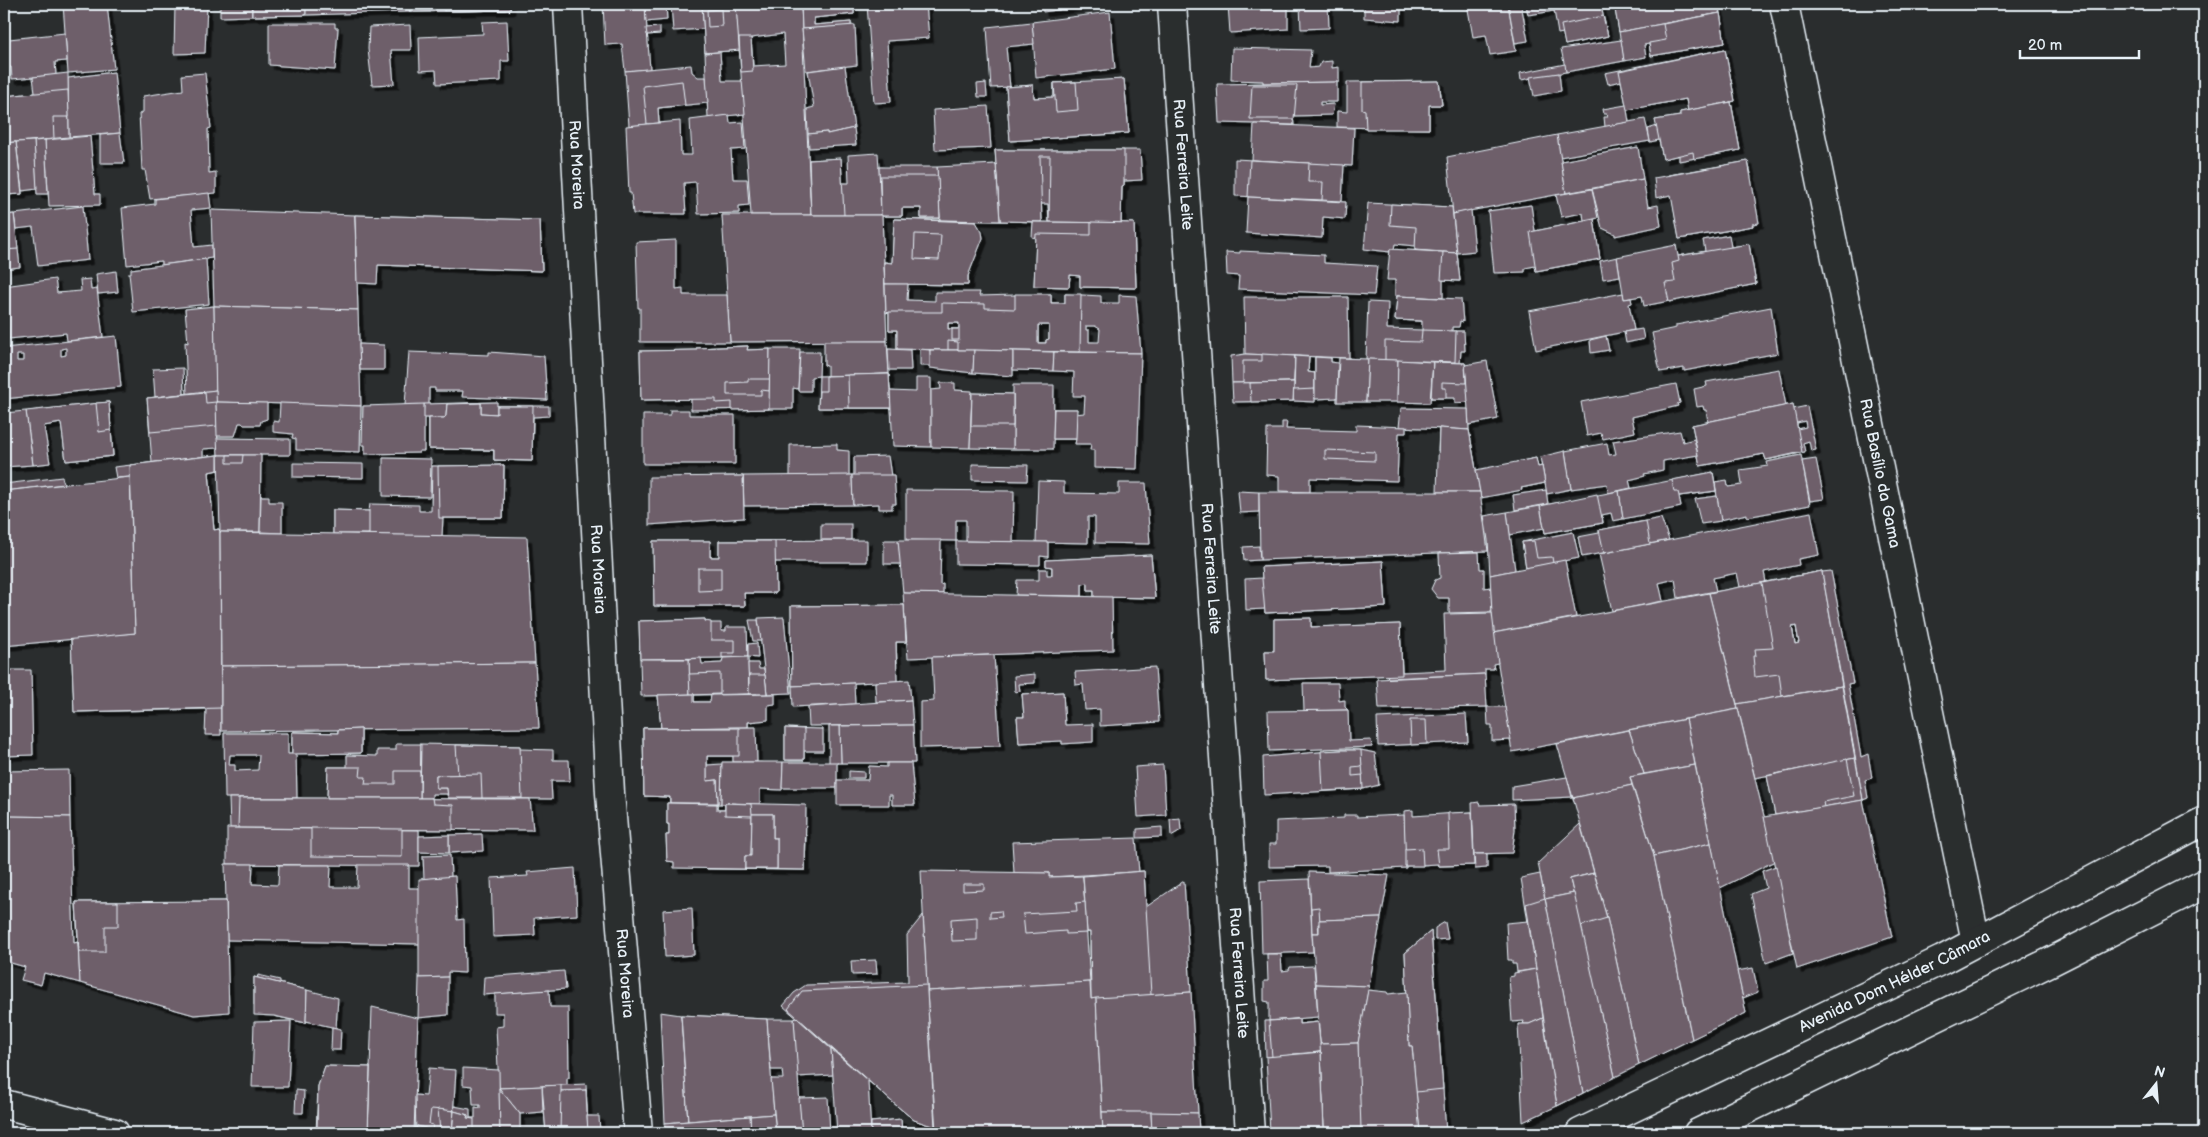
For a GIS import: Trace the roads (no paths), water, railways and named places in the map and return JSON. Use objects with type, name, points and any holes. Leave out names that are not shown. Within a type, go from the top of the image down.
[{"type":"street","name":"Rua Moreira","points":[[568,4],[610,793],[638,1133]]},
{"type":"street","name":"Rua Ferreira Leite","points":[[1172,4],[1250,1133]]},
{"type":"street","name":"Rua Basílio da Gama","points":[[1784,4],[1976,942]]},
{"type":"street","name":"Avenida Dom Hélder Câmara","points":[[1580,1133],[1976,942],[2204,821]]},
{"type":"street","points":[[1698,1133],[2052,961],[2204,884]]},
{"type":"street","points":[[4,1104],[115,1133]]}]
